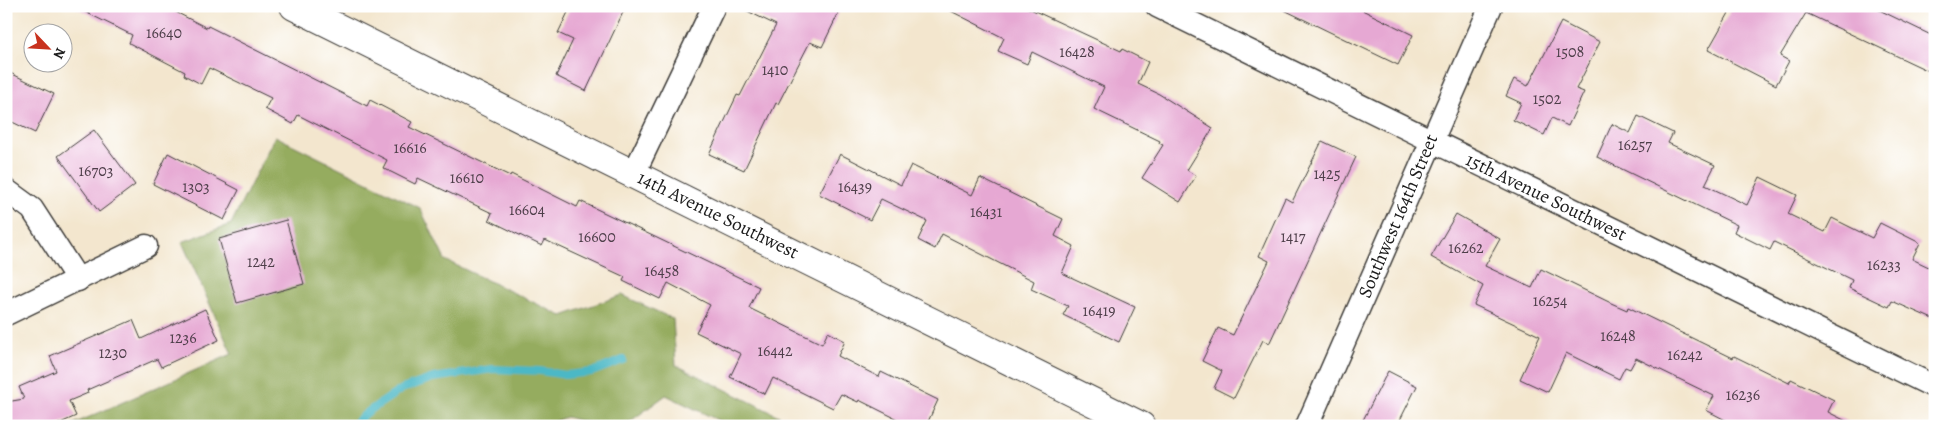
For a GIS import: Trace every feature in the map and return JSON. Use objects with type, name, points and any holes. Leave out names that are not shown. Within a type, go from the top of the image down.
[{"type":"street","name":"14th Avenue Southwest","points":[[294,6],[1141,426]]},
{"type":"street","points":[[634,173],[714,6]]},
{"type":"street","name":"15th Avenue Southwest","points":[[1157,6],[1935,387]]},
{"type":"street","name":"Southwest 164th Street","points":[[1307,426],[1490,6]]},
{"type":"street","points":[[6,190],[32,209],[78,280]]},
{"type":"street","points":[[6,314],[146,246]]},
{"type":"green space","points":[[275,136],[420,208],[445,260],[562,316],[622,295],[673,319],[676,365],[799,426],[730,426],[666,395],[624,426],[599,426],[566,417],[543,426],[69,426],[232,354],[182,242],[231,224]]},
{"type":"building","points":[[73,6],[164,6],[207,28],[208,26],[367,106],[370,100],[412,122],[409,127],[510,176],[511,174],[577,207],[580,201],[759,287],[749,308],[822,344],[828,332],[845,341],[838,356],[879,377],[881,372],[938,400],[926,426],[911,426],[859,400],[858,402],[841,394],[833,408],[773,378],[765,394],[730,377],[741,354],[696,332],[710,305],[668,283],[660,299],[623,281],[625,277],[545,240],[542,246],[489,220],[492,213],[418,178],[415,184],[383,168],[387,160],[298,115],[293,124],[265,109],[271,98],[209,68],[201,84],[184,75],[185,72],[129,43],[132,35]]},
{"type":"building","points":[[571,6],[626,6],[586,91],[556,76],[573,40],[558,33]]},
{"type":"building","points":[[737,6],[842,6],[822,47],[810,42],[778,104],[776,103],[744,170],[709,154],[737,95],[740,96],[776,25]]},
{"type":"building","points":[[941,6],[1024,6],[1148,62],[1138,84],[1159,94],[1213,128],[1187,170],[1196,176],[1180,202],[1142,178],[1163,145],[1159,143],[1160,141],[1094,109],[1104,87],[1032,52],[1027,64],[998,51],[1004,38]]},
{"type":"building","points":[[1276,6],[1354,6],[1413,35],[1398,65]]},
{"type":"building","points":[[1733,6],[1871,6],[1935,37],[1935,74],[1806,13],[1780,56],[1789,61],[1776,85],[1708,50]]},
{"type":"building","points":[[1561,22],[1600,42],[1576,89],[1584,92],[1568,126],[1552,118],[1544,135],[1513,120],[1521,103],[1506,96],[1514,79],[1528,86]]},
{"type":"building","points":[[6,71],[54,94],[35,133],[6,119]]},
{"type":"building","points":[[1638,116],[1673,133],[1668,143],[1715,165],[1705,185],[1747,205],[1760,177],[1797,195],[1788,214],[1825,232],[1832,218],[1872,238],[1880,223],[1920,243],[1912,259],[1935,270],[1935,320],[1892,301],[1889,307],[1849,288],[1852,280],[1774,242],[1770,250],[1734,232],[1737,225],[1597,157],[1612,124],[1630,133]]},
{"type":"building","points":[[94,130],[135,185],[99,212],[58,156]]},
{"type":"building","points":[[1322,141],[1356,157],[1269,344],[1263,340],[1234,398],[1214,388],[1222,371],[1202,361],[1218,328],[1233,335],[1269,261],[1259,256],[1285,198],[1292,202]]},
{"type":"building","points":[[168,153],[239,190],[224,220],[153,184]]},
{"type":"building","points":[[840,154],[901,185],[911,165],[972,195],[980,178],[1063,219],[1055,236],[1074,246],[1062,273],[1135,307],[1119,342],[1063,315],[1068,306],[1031,289],[1034,281],[942,234],[935,249],[918,240],[927,221],[881,199],[870,220],[819,194]]},
{"type":"building","points":[[1456,214],[1500,239],[1485,266],[1532,288],[1541,269],[1627,310],[1628,307],[1733,358],[1734,356],[1789,383],[1791,379],[1834,400],[1828,412],[1856,426],[1737,426],[1706,410],[1714,396],[1636,358],[1630,369],[1625,367],[1619,379],[1566,353],[1548,392],[1520,379],[1540,336],[1474,305],[1483,286],[1431,257]]},
{"type":"building","points":[[286,220],[304,284],[237,303],[219,239]]},
{"type":"building","points":[[205,309],[219,340],[161,367],[157,359],[87,390],[88,393],[69,401],[76,416],[54,426],[6,426],[6,402],[24,399],[19,387],[56,371],[50,356],[133,320],[141,339]]},
{"type":"building","points":[[1388,371],[1417,386],[1397,426],[1360,426]]},
{"type":"waterway","points":[[351,426],[369,411],[402,389],[433,378],[493,369],[540,371],[566,375],[592,372],[623,360]]}]
